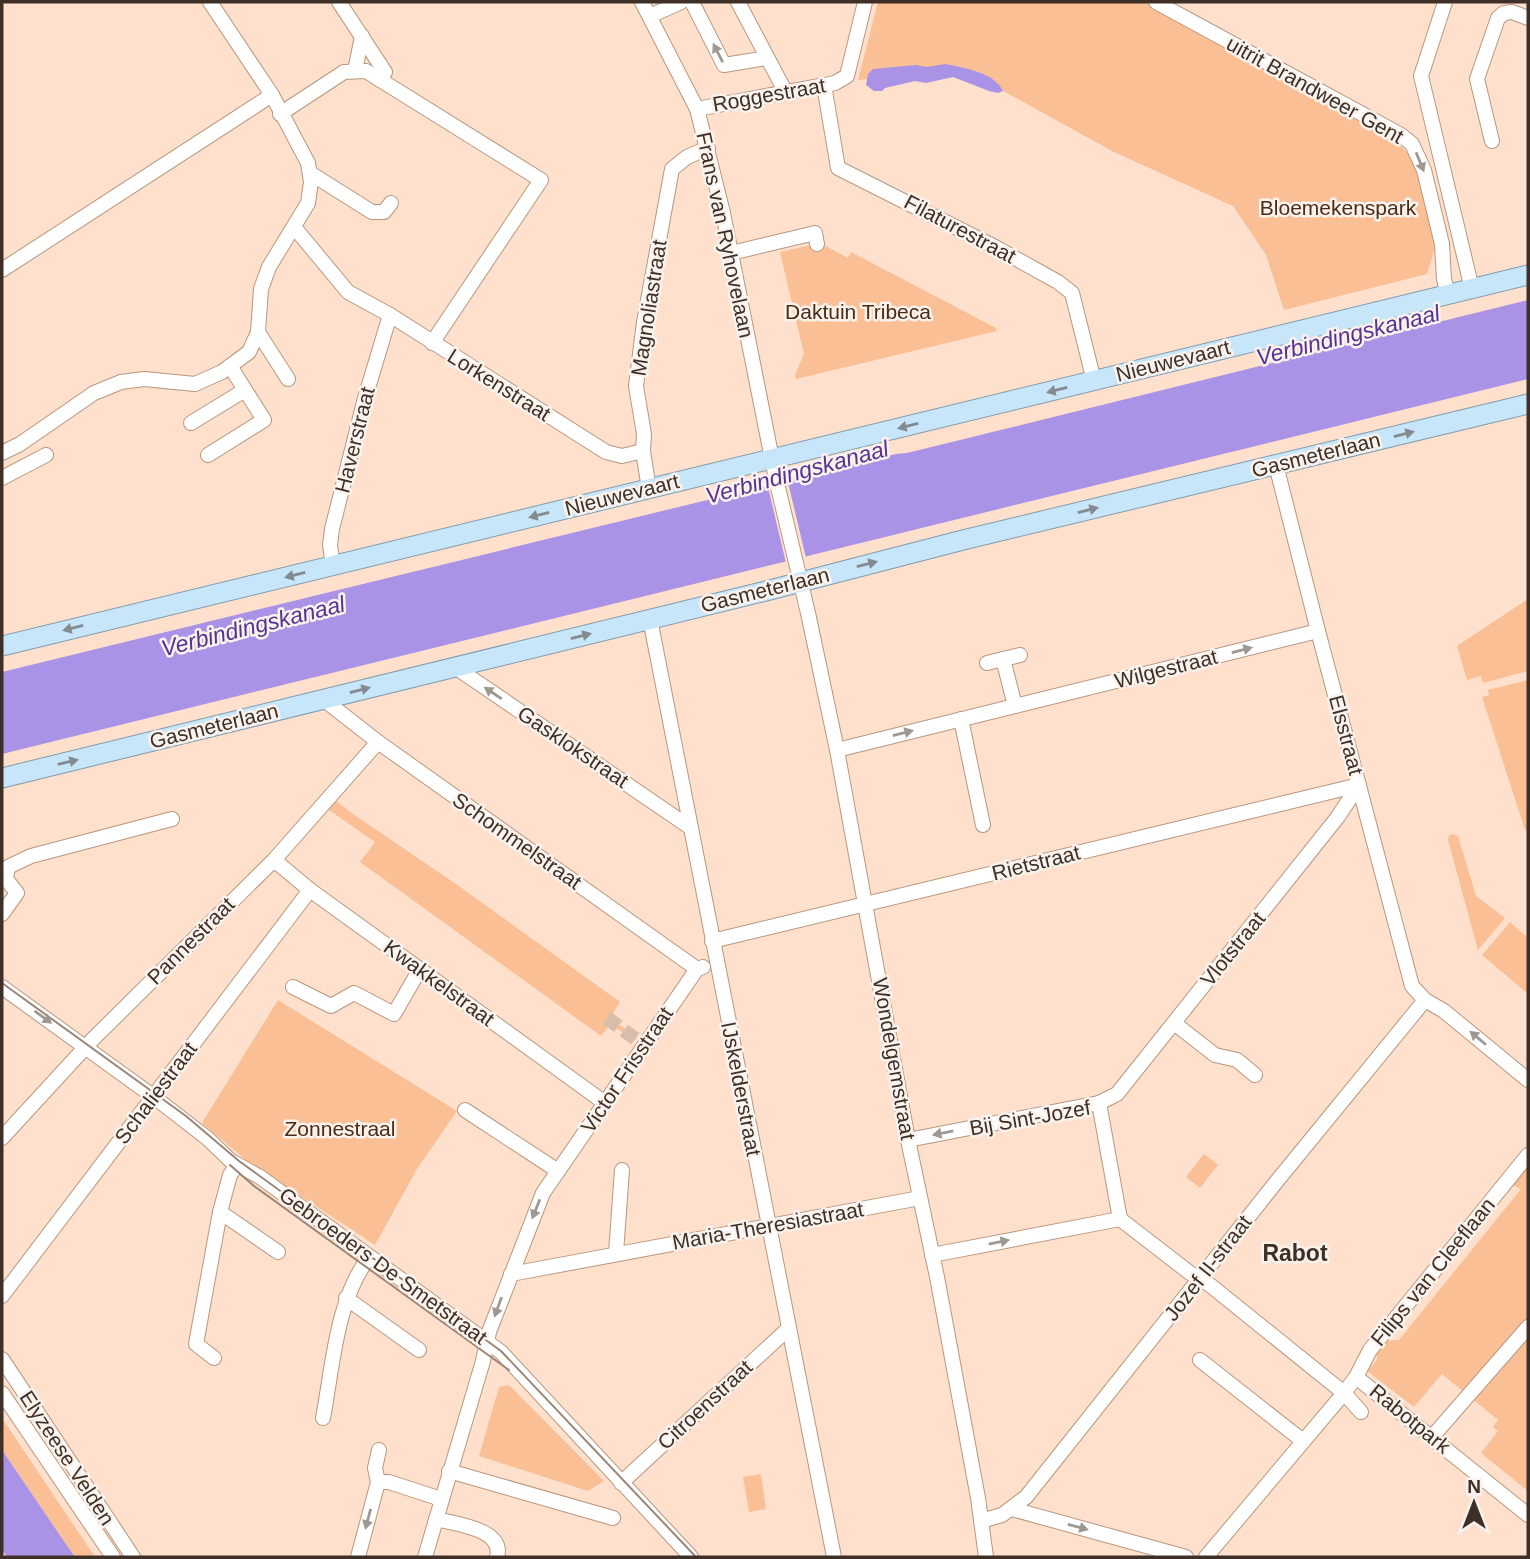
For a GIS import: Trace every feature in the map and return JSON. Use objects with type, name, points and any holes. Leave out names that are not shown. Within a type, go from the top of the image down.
[{"type":"main road","name":"Nieuwevaart","points":[[2,646],[1528,275]]},
{"type":"main road","name":"Gasmeterlaan","points":[[2,778],[1528,404]]},
{"type":"street","points":[[2,453],[20,444],[94,393],[121,382],[144,379],[195,384],[230,366],[249,352],[258,332],[261,289],[269,267],[308,203],[311,182],[309,163],[272,95],[210,2]]},
{"type":"street","points":[[339,2],[385,72],[380,80]]},
{"type":"street","name":"Frans van Ryhovelaan","points":[[642,2],[697,108],[708,148],[776,479],[796,562]]},
{"type":"street","points":[[650,16],[681,2]]},
{"type":"street","points":[[692,2],[724,65],[767,58]]},
{"type":"street","points":[[738,2],[785,91]]},
{"type":"street","name":"Roggestraat","points":[[697,108],[835,83],[847,76],[866,2]]},
{"type":"street","name":"uitrit Brandweer Gent","points":[[1156,2],[1401,135],[1412,144],[1424,170],[1442,244],[1444,279],[1448,295]]},
{"type":"street","points":[[1445,2],[1421,76],[1472,289]]},
{"type":"street","points":[[1492,141],[1477,79],[1498,18],[1504,13],[1512,12],[1528,18]]},
{"type":"street","points":[[355,71],[362,36]]},
{"type":"street","points":[[280,114],[344,72],[366,71],[541,180],[432,343]]},
{"type":"street","name":"Filaturestraat","points":[[824,85],[838,168],[929,212],[1058,282],[1072,293],[1094,381]]},
{"type":"street","points":[[2,270],[272,95]]},
{"type":"street","name":"Magnoliastraat","points":[[649,489],[636,386],[644,322],[672,169],[688,157],[708,148]]},
{"type":"street","points":[[310,173],[372,212],[384,212],[391,203]]},
{"type":"street","name":"Lorkenstraat","points":[[294,226],[336,279],[359,300],[390,315],[606,452],[622,456],[643,451]]},
{"type":"street","points":[[730,253],[815,233],[817,244]]},
{"type":"street","name":"Haverstraat","points":[[333,566],[330,545],[332,529],[365,398],[390,315]]},
{"type":"street","points":[[258,332],[288,379]]},
{"type":"street","points":[[208,455],[264,420],[230,366]]},
{"type":"street","points":[[191,423],[245,390]]},
{"type":"street","points":[[2,478],[46,455]]},
{"type":"street","name":"Elsstraat","points":[[1276,465],[1412,986],[1424,1000]]},
{"type":"street","name":"Wondelgemstraat","points":[[796,562],[836,750],[986,1557]]},
{"type":"street","name":"IJskelderstraat","points":[[650,619],[834,1557]]},
{"type":"street","name":"Wilgestraat","points":[[836,750],[1318,631]]},
{"type":"street","points":[[987,663],[1020,655]]},
{"type":"street","points":[[1003,659],[1015,706]]},
{"type":"street","name":"Gasklokstraat","points":[[455,667],[691,828]]},
{"type":"street","name":"Schommelstraat","points":[[324,699],[378,742],[697,969]]},
{"type":"street","points":[[961,719],[984,825]]},
{"type":"street","name":"Pannestraat","points":[[2,1138],[85,1047],[274,860],[378,742]]},
{"type":"street","name":"Rietstraat","points":[[712,941],[1359,785]]},
{"type":"street","name":"Vlotstraat","points":[[1099,1103],[1118,1094],[1337,818],[1359,785]]},
{"type":"street","points":[[2,914],[17,893],[6,879],[8,867],[31,856],[172,820]]},
{"type":"street","name":"Kwakkelstraat","points":[[274,860],[310,890],[605,1103]]},
{"type":"street","name":"Schaliestraat","points":[[2,1296],[310,890]]},
{"type":"street","points":[[697,969],[716,963]]},
{"type":"street","points":[[293,987],[331,1006],[354,993],[394,1014],[420,969]]},
{"type":"street","name":"Victor Frisstraat","points":[[425,1557],[487,1345],[543,1193],[697,969]]},
{"type":"street","name":"Gebroeders De Smetstraat","points":[[2,987],[154,1097],[237,1165],[260,1177],[366,1261],[500,1352],[691,1557]]},
{"type":"street","points":[[1424,1000],[1444,1011],[1528,1080]]},
{"type":"street","name":"Jozef II-straat","points":[[981,1521],[1002,1515],[1026,1497],[1424,1000]]},
{"type":"street","points":[[1174,1023],[1215,1055],[1237,1060],[1255,1075]]},
{"type":"street","name":"Bij Sint-Jozef","points":[[908,1140],[1099,1103],[1120,1219]]},
{"type":"street","points":[[465,1110],[558,1171]]},
{"type":"street","name":"Filips van Cleeflaan","points":[[1206,1557],[1344,1393],[1370,1350],[1528,1154]]},
{"type":"street","points":[[214,1358],[197,1344],[220,1212],[230,1175],[237,1165]]},
{"type":"street","points":[[616,1253],[622,1170]]},
{"type":"street","name":"Maria-Theresiastraat","points":[[511,1274],[920,1198]]},
{"type":"street","points":[[220,1212],[278,1252]]},
{"type":"street","points":[[932,1255],[1120,1219],[1344,1393],[1361,1412]]},
{"type":"street","points":[[323,1418],[346,1298],[366,1261]]},
{"type":"street","points":[[346,1298],[419,1350]]},
{"type":"street","points":[[1432,1437],[1528,1327]]},
{"type":"street","name":"Citroenstraat","points":[[621,1483],[789,1328]]},
{"type":"street","name":"Elyzeese Velden","points":[[2,1359],[132,1557]]},
{"type":"street","points":[[1200,1360],[1303,1441]]},
{"type":"street","name":"Rabotpark","points":[[1356,1377],[1528,1515]]},
{"type":"street","name":"Elyzeese Velden","points":[[2,1394],[113,1557]]},
{"type":"street","points":[[33,1439],[47,1429]]},
{"type":"street","points":[[358,1557],[378,1482],[375,1468],[379,1450]]},
{"type":"street","points":[[449,1471],[613,1518]]},
{"type":"street","points":[[378,1482],[389,1482],[441,1499]]},
{"type":"street","points":[[1012,1509],[1186,1557]]},
{"type":"street","points":[[436,1519],[485,1532],[496,1543],[499,1551],[497,1557]]},
{"type":"street","points":[[100,1539],[114,1530]]},
{"type":"green space","name":"Bloemekenspark","points":[[878,2],[1145,2],[1396,142],[1409,154],[1419,174],[1434,237],[1435,248],[1427,274],[1284,310],[1266,255],[1233,206],[1112,151],[965,70],[858,80]]},
{"type":"green space","name":"Daktuin Tribeca","points":[[820,243],[848,258],[851,252],[996,328],[997,331],[796,379],[795,375],[804,354],[780,252]]},
{"type":"green space","points":[[1528,599],[1528,671],[1483,683],[1481,676],[1467,680],[1457,646]]},
{"type":"green space","points":[[1528,680],[1528,829],[1525,830],[1482,697],[1489,695],[1488,690]]},
{"type":"green space","points":[[330,796],[620,1002],[610,1018],[637,1037],[634,1041],[611,1024],[601,1036],[360,862],[375,842],[322,805]]},
{"type":"green space","points":[[1449,835],[1458,836],[1476,896],[1505,918],[1478,950],[1448,840]]},
{"type":"green space","points":[[1510,922],[1528,938],[1528,994],[1482,955]]},
{"type":"green space","name":"Zonnestraal","points":[[278,1000],[457,1111],[417,1169],[375,1245],[247,1161],[202,1123]]},
{"type":"green space","points":[[1204,1154],[1218,1165],[1200,1188],[1186,1177]]},
{"type":"green space","points":[[1528,1163],[1528,1491],[1481,1453],[1498,1431],[1493,1427],[1498,1420],[1442,1374],[1414,1407],[1367,1371],[1377,1360],[1376,1349],[1383,1341],[1399,1340],[1521,1189],[1510,1183]]},
{"type":"green space","points":[[509,1385],[604,1481],[588,1491],[479,1456],[499,1387]]},
{"type":"green space","points":[[2,1418],[95,1557],[75,1557],[2,1450]]},
{"type":"green space","points":[[761,1474],[766,1509],[749,1512],[743,1477]]},
{"type":"water","points":[[945,64],[986,75],[1003,91],[989,91],[953,77],[926,83],[915,81],[882,91],[874,91],[866,85],[868,74],[873,69]]},
{"type":"water","name":"Verbindingskanaal","points":[[1528,300],[1528,379],[2,754],[2,672]]},
{"type":"water","points":[[2,1450],[75,1557],[7,1557],[2,1550]]},
{"type":"pier","points":[[787,478],[806,558],[786,563],[767,483]]},
{"type":"tunnel","points":[[607,1018],[644,1045]]},
{"type":"tram line","points":[[2,983],[186,1116],[239,1161],[501,1351],[696,1557]]},
{"type":"tram line","points":[[230,1165],[254,1186],[509,1370]]},
{"type":"district","name":"Rabot","points":[[1295,1253]]}]
